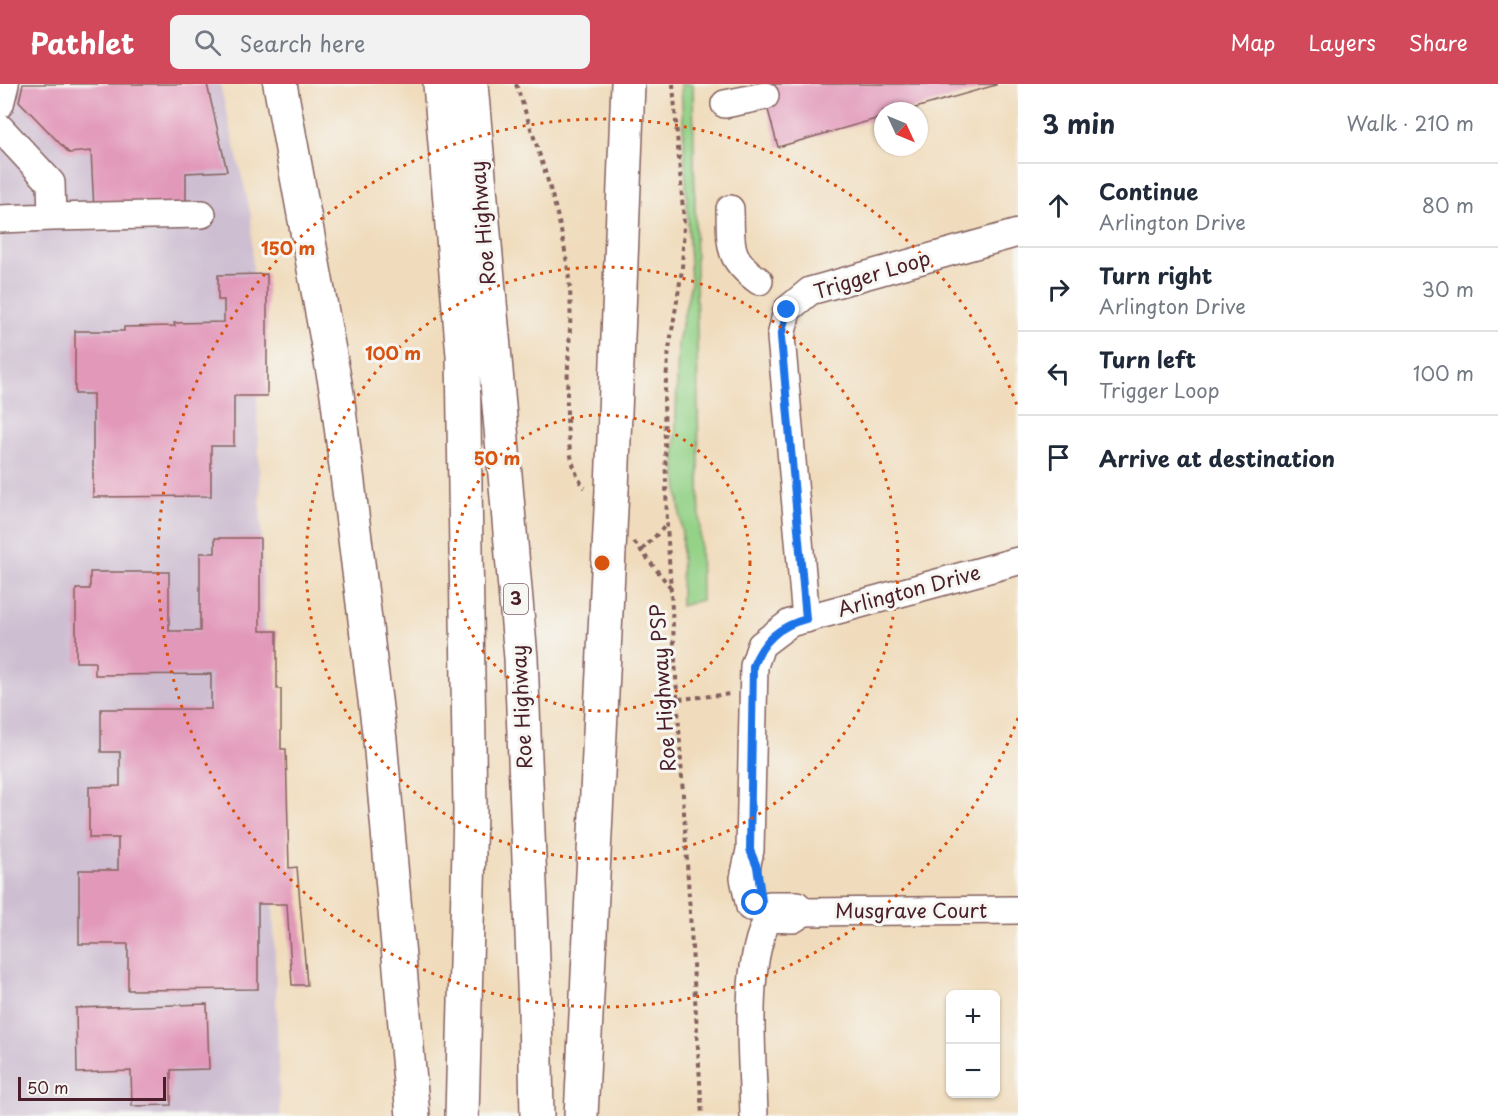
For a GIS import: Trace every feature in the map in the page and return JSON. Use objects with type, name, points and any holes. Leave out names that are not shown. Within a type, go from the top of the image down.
[{"type":"highway","points":[[280,84],[339,417],[380,740],[413,1116]]},
{"type":"highway","name":"Roe Highway","points":[[440,84],[463,355],[470,811],[462,1116]]},
{"type":"highway","name":"Roe Highway","points":[[471,84],[521,658],[536,1009],[537,1116]]},
{"type":"highway","points":[[581,1116],[618,542],[599,489],[628,84]]},
{"type":"street","points":[[0,104],[5,84]]},
{"type":"street","points":[[724,102],[765,96]]},
{"type":"street","points":[[0,128],[51,183],[52,217]]},
{"type":"street","points":[[730,209],[731,246],[735,258],[741,268],[759,281]]},
{"type":"street","points":[[0,219],[202,214]]},
{"type":"street","name":"Trigger Loop","points":[[806,619],[781,337],[787,310],[810,291],[1018,233]]},
{"type":"street","name":"Arlington Drive","points":[[754,1116],[752,986],[762,913],[744,878],[750,850],[751,692],[753,666],[761,645],[790,623],[1018,561]]},
{"type":"street","name":"Musgrave Court","points":[[762,913],[797,905],[804,912],[1018,910]]},
{"type":"path","points":[[516,84],[563,239],[571,292],[570,453],[579,480],[599,489]]},
{"type":"path","points":[[671,589],[664,401],[669,349],[682,270],[684,223],[673,84]]},
{"type":"path","points":[[642,550],[667,525]]},
{"type":"path","name":"Roe Highway PSP","points":[[618,542],[642,550],[671,589],[702,1116]]},
{"type":"path","points":[[679,699],[751,692]]},
{"type":"shaded area","points":[[0,84],[220,84],[251,215],[280,1116],[0,1116]]},
{"type":"green space","points":[[681,84],[693,84],[701,600],[681,606],[682,535],[675,459],[678,343],[691,283]]},
{"type":"building","points":[[23,84],[207,84],[227,171],[186,173],[186,208],[94,210],[91,151],[69,153],[19,101]]},
{"type":"building","points":[[761,84],[996,84],[928,104],[928,102],[874,102],[874,120],[778,147]]},
{"type":"building","points":[[267,274],[267,396],[234,396],[234,446],[211,446],[211,496],[93,497],[93,394],[75,394],[75,331],[124,331],[124,327],[224,322],[224,300],[218,300],[218,275]]},
{"type":"building","points":[[215,538],[260,538],[260,631],[277,631],[277,689],[281,689],[281,749],[286,749],[289,868],[297,867],[307,985],[292,985],[287,904],[258,904],[258,989],[128,990],[128,944],[79,944],[79,870],[118,870],[118,838],[89,838],[89,787],[120,786],[120,752],[101,752],[101,709],[211,709],[211,674],[95,675],[95,662],[76,662],[76,589],[90,589],[90,572],[169,572],[169,631],[200,631],[200,553],[215,553]]},
{"type":"building","points":[[207,1004],[209,1069],[171,1070],[171,1105],[132,1106],[131,1071],[77,1073],[76,1008]]},
{"type":"route","points":[[755,903],[762,901],[758,887],[757,867],[750,850],[753,666],[761,645],[790,623],[806,619],[781,337],[787,310]]}]
